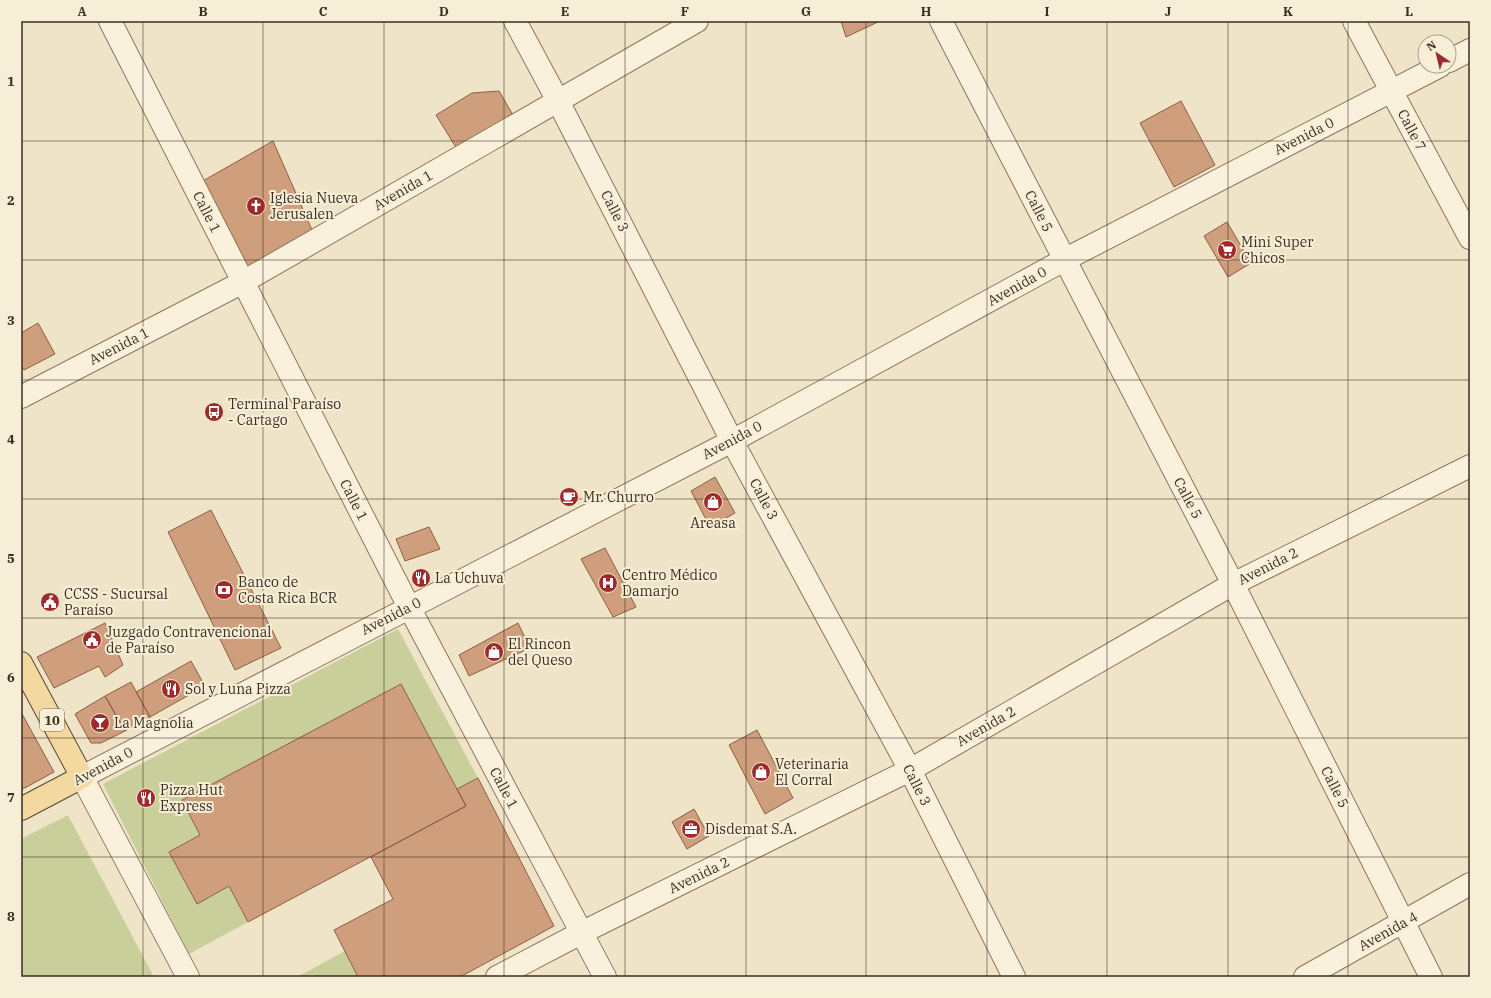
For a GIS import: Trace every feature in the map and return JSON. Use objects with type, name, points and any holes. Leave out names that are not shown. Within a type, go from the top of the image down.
[{"type":"main road","name":"10","points":[[21,663],[82,777]]},
{"type":"main road","name":"Avenida 0","points":[[21,809],[82,777]]},
{"type":"street","name":"Calle 1","points":[[110,21],[408,607],[605,977]]},
{"type":"street","name":"Calle 3","points":[[514,21],[558,101],[732,441],[910,770],[1014,977]]},
{"type":"street","name":"Avenida 1","points":[[21,398],[243,282],[697,21]]},
{"type":"street","name":"Calle 5","points":[[941,21],[1233,584],[1431,977]]},
{"type":"street","name":"Calle 7","points":[[1354,21],[1470,238]]},
{"type":"street","points":[[1457,57],[1470,50]]},
{"type":"street","name":"Avenida 0","points":[[82,777],[408,607],[732,441],[1064,260],[1424,74]]},
{"type":"street","name":"Avenida 2","points":[[497,977],[581,933],[910,770],[1233,584],[1470,466]]},
{"type":"street","points":[[82,777],[188,977]]},
{"type":"street","name":"Avenida 4","points":[[1305,977],[1470,884]]},
{"type":"green space","points":[[398,629],[478,778],[457,789],[401,684],[182,800],[200,835],[169,852],[196,903],[229,886],[248,922],[189,954],[103,784]]},
{"type":"green space","points":[[68,815],[154,977],[21,977],[21,839]]},
{"type":"green space","points":[[345,951],[358,977],[297,977]]},
{"type":"building","points":[[841,21],[880,21],[846,37]]},
{"type":"building","points":[[499,91],[513,115],[457,149],[436,115],[472,93]]},
{"type":"building","points":[[1181,101],[1215,165],[1174,187],[1140,123]]},
{"type":"building","name":"Iglesia Nueva Jerusalen","points":[[273,141],[312,230],[243,282],[201,182]]},
{"type":"building","name":"Mini Super Chicos","points":[[1227,222],[1251,263],[1228,277],[1204,236]]},
{"type":"building","points":[[38,323],[55,354],[24,370],[21,365],[21,333]]},
{"type":"building","name":"Areasa","points":[[715,477],[735,513],[710,527],[691,491]]},
{"type":"building","name":"Banco de Costa Rica BCR","points":[[211,510],[281,648],[235,670],[168,532]]},
{"type":"building","points":[[429,527],[440,549],[405,561],[396,539]]},
{"type":"building","name":"Centro Médico Damarjo","points":[[605,548],[636,607],[613,617],[581,559]]},
{"type":"building","name":"Juzgado Contravencional de Paraíso","points":[[105,623],[123,665],[105,677],[99,666],[54,688],[37,657]]},
{"type":"building","name":"El Rincon del Queso","points":[[518,623],[530,648],[469,676],[459,655]]},
{"type":"building","name":"Sol y Luna Pizza","points":[[191,661],[205,686],[150,717],[136,692]]},
{"type":"building","points":[[131,682],[150,717],[125,731],[105,696]]},
{"type":"building","points":[[401,684],[466,806],[248,922],[229,886],[197,904],[169,852],[200,835],[182,800]]},
{"type":"building","name":"La Magnolia","points":[[105,696],[125,731],[101,743],[91,743],[75,714]]},
{"type":"building","points":[[21,712],[54,772],[21,790]]},
{"type":"building","name":"Veterinaria El Corral","points":[[757,730],[793,798],[765,814],[729,745]]},
{"type":"building","points":[[478,778],[554,926],[460,977],[358,977],[334,930],[393,899],[371,857],[466,806],[457,789]]},
{"type":"building","name":"Disdemat S.A.","points":[[694,809],[709,836],[687,849],[672,822]]},
{"type":"place","name":"Iglesia Nueva Jerusalen","points":[[256,206]]},
{"type":"place","name":"Mini Super Chicos","points":[[1227,250]]},
{"type":"place","name":"Terminal Paraíso - Cartago","points":[[214,412]]},
{"type":"place","name":"Mr. Churro","points":[[569,497]]},
{"type":"place","name":"Areasa","points":[[713,502]]},
{"type":"place","name":"La Uchuva","points":[[421,578]]},
{"type":"place","name":"Centro Médico Damarjo","points":[[608,583]]},
{"type":"place","name":"Banco de Costa Rica BCR","points":[[224,590]]},
{"type":"place","name":"CCSS - Sucursal Paraíso","points":[[50,602]]},
{"type":"place","name":"Juzgado Contravencional de Paraíso","points":[[92,640]]},
{"type":"place","name":"El Rincon del Queso","points":[[494,652]]},
{"type":"place","name":"Sol y Luna Pizza","points":[[171,689]]},
{"type":"place","name":"La Magnolia","points":[[100,723]]},
{"type":"place","name":"Veterinaria El Corral","points":[[761,772]]},
{"type":"place","name":"Pizza Hut Express","points":[[146,798]]},
{"type":"place","name":"Disdemat S.A.","points":[[691,829]]}]
